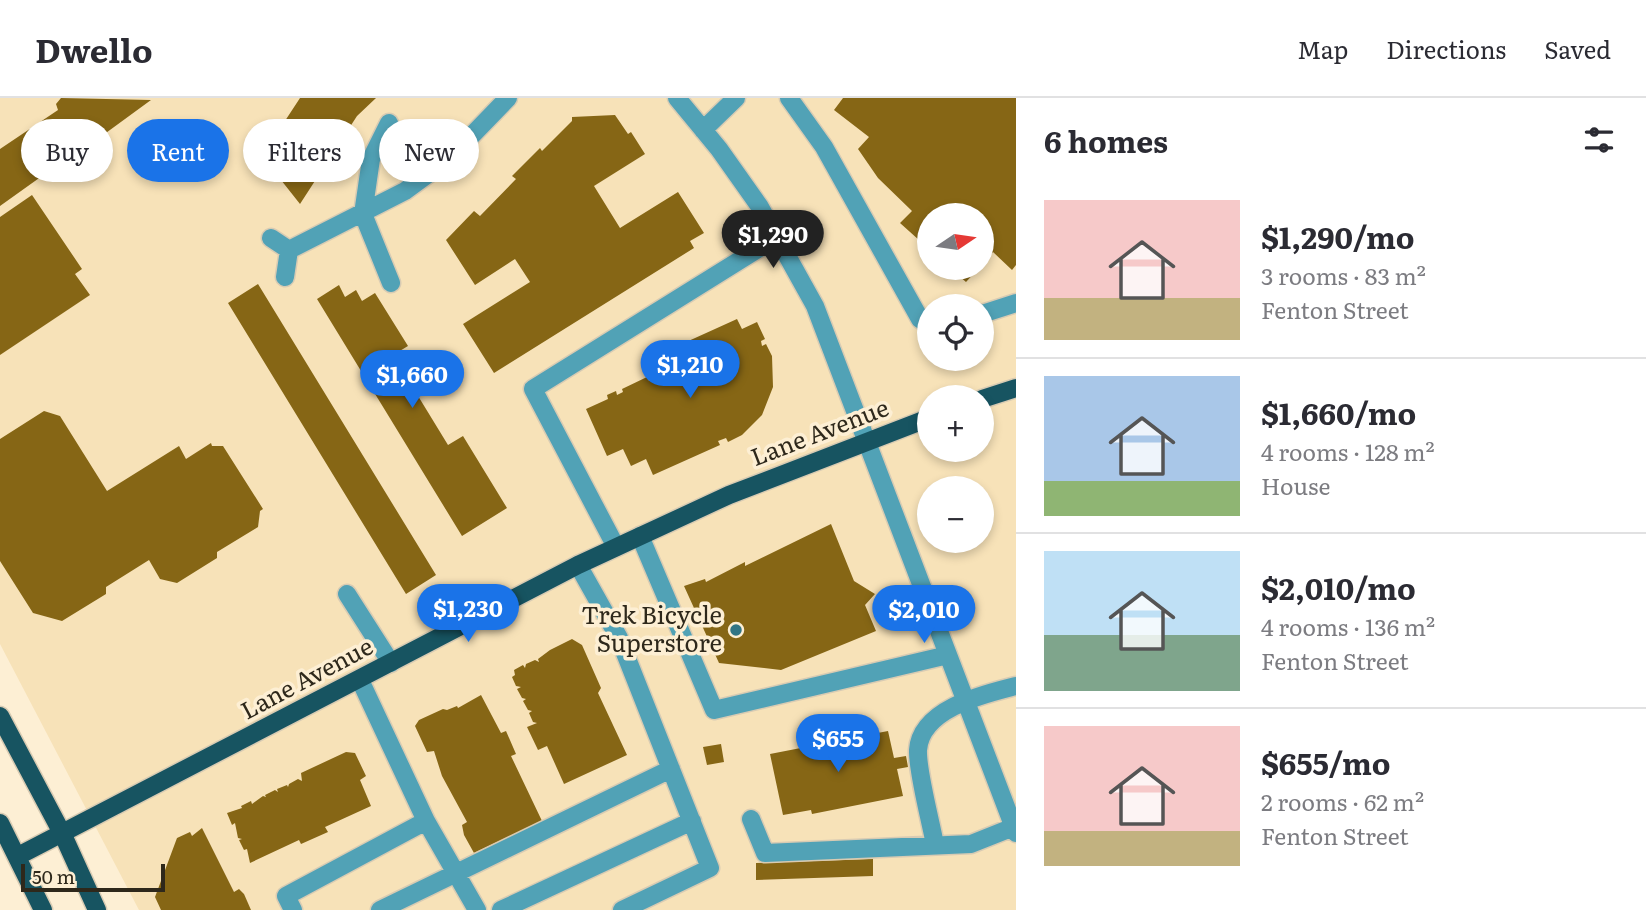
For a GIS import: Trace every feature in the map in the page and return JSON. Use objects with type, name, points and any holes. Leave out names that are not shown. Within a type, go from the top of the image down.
[{"type":"main road","points":[[994,394],[1016,387]]},
{"type":"main road","name":"Lane Avenue","points":[[18,856],[63,835],[578,565],[729,495],[917,423]]},
{"type":"main road","points":[[0,716],[63,835],[97,910]]},
{"type":"main road","points":[[0,823],[43,910]]},
{"type":"street","points":[[289,250],[405,191],[450,158],[508,98]]},
{"type":"street","points":[[677,98],[760,207],[815,306],[1015,828],[971,844],[765,853],[751,818]]},
{"type":"street","points":[[703,130],[736,98]]},
{"type":"street","points":[[789,98],[824,147],[917,314]]},
{"type":"street","points":[[379,144],[371,159],[363,214],[391,283]]},
{"type":"street","points":[[616,548],[533,390],[777,237]]},
{"type":"street","points":[[271,238],[289,250]]},
{"type":"street","points":[[285,277],[289,250]]},
{"type":"street","points":[[994,310],[1016,303]]},
{"type":"street","points":[[640,537],[714,710],[948,655]]},
{"type":"street","points":[[578,565],[619,638],[710,868],[622,910]]},
{"type":"street","points":[[347,594],[391,663]]},
{"type":"street","points":[[360,680],[426,821],[477,910]]},
{"type":"street","points":[[935,845],[918,748],[931,722],[965,699],[1016,686]]},
{"type":"street","points":[[380,910],[671,769]]},
{"type":"street","points":[[293,910],[285,896],[426,821]]},
{"type":"street","points":[[501,910],[692,821]]},
{"type":"shaded area","points":[[0,98],[1016,98],[1016,910],[139,910],[0,644]]},
{"type":"building","points":[[61,98],[151,100],[113,128],[113,119],[45,119],[58,110],[56,104]]},
{"type":"building","points":[[300,98],[376,98],[355,119],[286,119]]},
{"type":"building","points":[[843,98],[1016,98],[1016,265],[1012,270],[994,253],[994,203],[917,203],[917,238],[900,223],[912,211],[878,178],[858,149],[869,137],[834,110]]},
{"type":"building","points":[[615,115],[628,134],[631,132],[645,154],[594,186],[620,228],[678,192],[704,233],[690,241],[694,248],[494,373],[463,324],[530,282],[515,259],[475,285],[446,240],[474,211],[480,216],[516,179],[512,176],[540,148],[542,151],[572,121],[572,117]]},
{"type":"building","points":[[21,135],[21,182],[34,182],[0,206],[0,149]]},
{"type":"building","points":[[283,182],[314,182],[300,204]]},
{"type":"building","points":[[32,195],[82,269],[75,274],[90,295],[0,355],[0,217]]},
{"type":"building","points":[[258,284],[436,575],[406,594],[228,303]]},
{"type":"building","points":[[339,285],[345,297],[356,290],[362,301],[375,293],[408,346],[393,355],[448,445],[463,436],[507,508],[462,536],[317,299]]},
{"type":"building","points":[[737,319],[742,329],[757,322],[765,339],[761,341],[762,346],[766,344],[772,356],[773,387],[762,415],[742,435],[728,442],[726,438],[718,441],[720,445],[653,475],[646,459],[631,466],[623,449],[607,456],[586,409],[608,399],[607,395],[616,391],[617,395],[623,392],[622,389],[647,377],[649,381],[669,368],[671,372],[678,369],[672,356],[676,355],[673,348]]},
{"type":"building","points":[[44,411],[60,416],[107,491],[179,446],[186,459],[211,443],[212,446],[223,446],[263,509],[260,511],[258,527],[217,552],[217,558],[177,583],[160,579],[149,560],[106,587],[106,594],[62,621],[33,613],[0,561],[0,439]]},
{"type":"building","points":[[831,524],[854,581],[875,594],[865,605],[876,631],[781,670],[719,663],[684,586],[705,579],[706,582],[745,562],[745,566]]},
{"type":"building","points":[[572,639],[582,645],[601,688],[598,693],[627,755],[564,784],[547,746],[538,750],[527,727],[537,723],[533,722],[529,713],[532,711],[528,710],[523,701],[526,699],[522,698],[517,689],[521,687],[516,686],[512,677],[515,675],[514,670],[523,665],[525,668],[526,664],[535,660],[539,662],[538,659],[550,650]]},
{"type":"building","points":[[481,695],[501,733],[506,731],[516,754],[511,756],[542,821],[474,853],[464,835],[462,825],[467,822],[442,776],[434,751],[427,752],[415,726],[419,720],[443,709],[458,708]]},
{"type":"building","points":[[888,731],[894,758],[906,756],[908,767],[897,769],[903,796],[812,814],[811,810],[783,815],[770,754]]},
{"type":"building","points":[[721,744],[724,762],[707,765],[703,747]]},
{"type":"building","points":[[346,752],[355,753],[366,776],[360,780],[371,806],[325,827],[328,832],[301,844],[299,840],[250,863],[247,849],[244,850],[235,823],[232,825],[227,813],[242,808],[241,806],[251,801],[252,804],[275,790],[278,792],[277,789],[287,785],[288,787],[298,779],[302,781],[301,773]]},
{"type":"building","points":[[202,828],[234,892],[239,889],[244,894],[251,910],[161,910],[155,897],[177,838],[190,832],[192,836]]},
{"type":"building","points":[[873,859],[873,876],[756,880],[756,863]]},
{"type":"place","name":"Trek Bicycle Superstore","points":[[736,630]]}]
